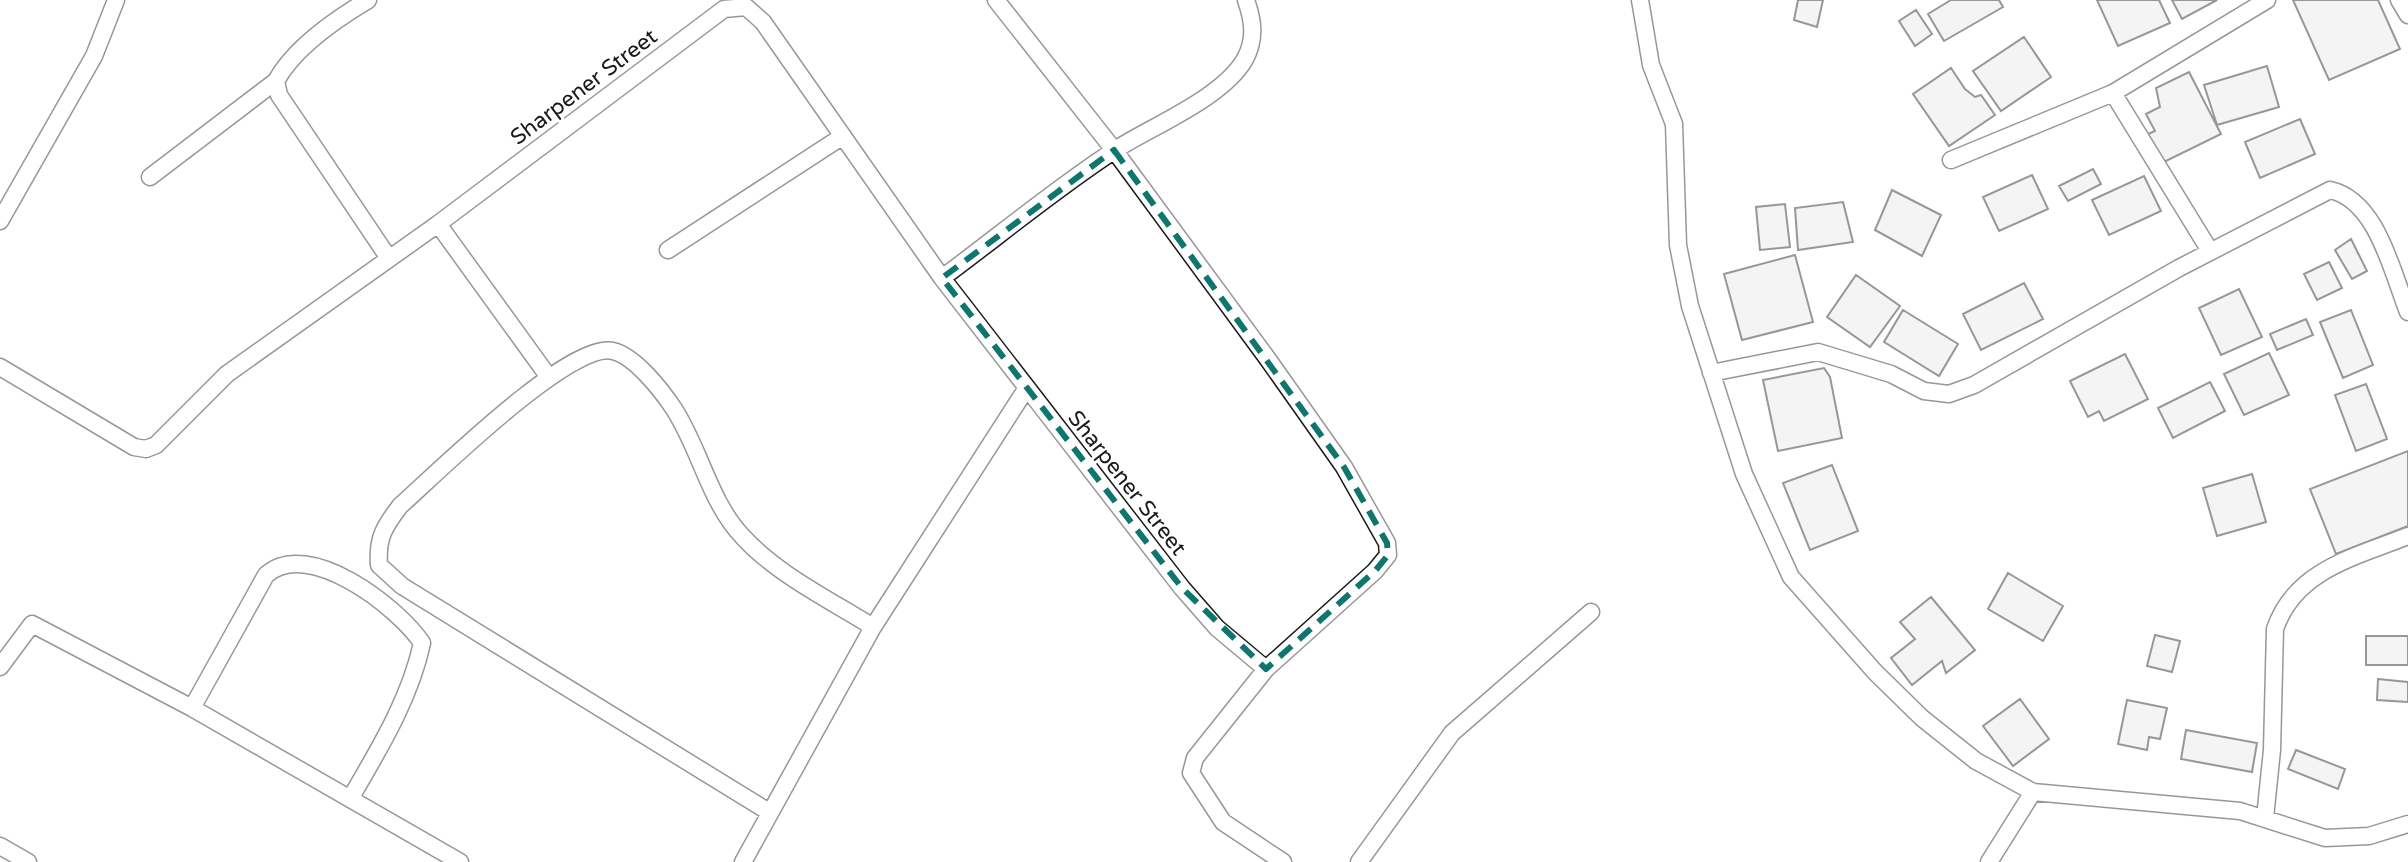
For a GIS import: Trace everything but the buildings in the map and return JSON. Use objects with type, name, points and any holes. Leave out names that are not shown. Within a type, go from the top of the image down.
[{"type":"street","points":[[0,221],[94,56],[116,0]]},
{"type":"street","points":[[150,177],[276,81],[284,66],[348,12],[368,0]]},
{"type":"street","points":[[996,0],[1114,150],[1344,467],[1387,543],[1388,555],[1375,571],[1266,669],[1195,758],[1191,773],[1223,822],[1283,862]]},
{"type":"street","points":[[942,278],[1114,150],[1225,82],[1245,59],[1254,23],[1246,0]]},
{"type":"street","points":[[1640,0],[1651,65],[1674,124],[1678,245],[1690,306],[1744,474],[1791,577],[1875,672],[1922,718],[1976,761],[2033,792],[2240,811],[2325,838],[2369,836],[2408,824]]},
{"type":"street","points":[[1951,160],[2113,93],[2267,0]]},
{"type":"street","points":[[2399,0],[2408,15]]},
{"type":"street","name":"Sharpener Street","points":[[0,367],[134,447],[146,449],[167,436],[227,374],[438,224],[724,9],[746,7],[763,22],[942,278],[1182,588],[1217,628],[1266,669]]},
{"type":"street","points":[[276,81],[279,95],[388,257]]},
{"type":"street","points":[[2113,93],[2210,251]]},
{"type":"street","points":[[668,250],[843,136]]},
{"type":"street","points":[[1711,373],[1818,352],[1891,374],[1924,391],[1949,394],[1974,385],[2210,251],[2330,190],[2343,193],[2361,206],[2408,312]]},
{"type":"street","points":[[438,224],[548,376]]},
{"type":"street","points":[[769,812],[402,586],[379,565],[378,546],[382,529],[400,506],[548,376],[588,353],[612,350],[631,361],[672,407],[723,509],[743,537],[787,572],[873,627]]},
{"type":"street","points":[[743,862],[873,627],[1026,389]]},
{"type":"street","points":[[2265,818],[2272,750],[2275,629],[2282,610],[2295,591],[2319,572],[2408,536]]},
{"type":"street","points":[[192,708],[266,575],[276,566],[300,565],[339,574],[393,609],[410,624],[422,643],[415,674],[382,744],[350,799]]},
{"type":"street","points":[[1359,862],[1452,733],[1591,612]]},
{"type":"street","points":[[0,667],[32,624],[192,708],[460,862]]},
{"type":"street","points":[[1989,862],[2033,792]]},
{"type":"street","points":[[0,846],[28,862]]},
{"type":"highlighted area","points":[[1114,150],[1344,467],[1387,543],[1388,555],[1375,571],[1266,669],[1182,588],[942,278]]}]
